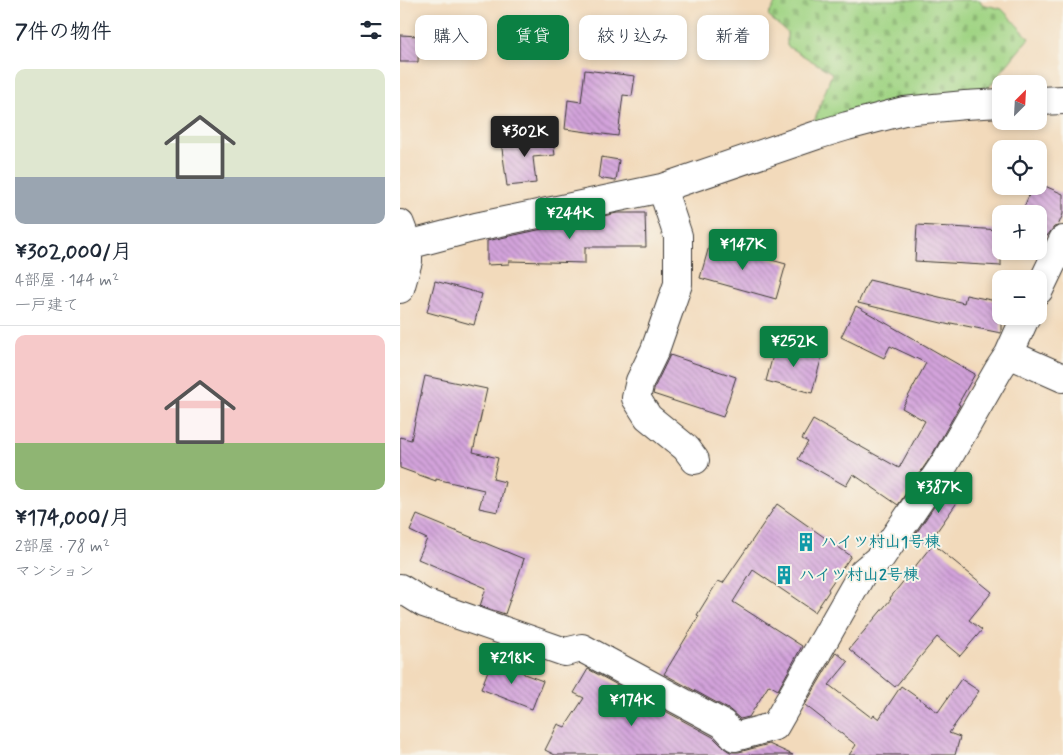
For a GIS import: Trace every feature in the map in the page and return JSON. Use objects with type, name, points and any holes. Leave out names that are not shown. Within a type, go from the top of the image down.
[{"type":"street","points":[[1048,101],[1063,100]]},
{"type":"street","points":[[400,289],[408,261],[403,238],[442,235],[662,188],[817,135],[904,111],[965,104],[992,103]]},
{"type":"street","points":[[662,188],[678,236],[678,284],[654,350],[640,381],[636,398],[648,417],[686,448],[695,460]]},
{"type":"street","points":[[1047,273],[1063,240]]},
{"type":"street","points":[[400,588],[424,603],[565,652],[582,648],[723,724],[732,746],[775,726],[863,572],[881,557],[946,463],[1009,354],[1022,325]]},
{"type":"street","points":[[1009,354],[1063,378]]},
{"type":"green space","points":[[777,0],[980,0],[982,4],[1002,9],[1029,38],[999,75],[992,75],[992,83],[980,98],[811,130],[832,73],[787,46],[787,32],[769,15]]},
{"type":"building","points":[[400,35],[415,36],[415,60],[418,60],[418,62],[400,62]]},
{"type":"building","points":[[585,70],[635,76],[632,96],[623,95],[618,136],[565,129],[568,100],[581,102]]},
{"type":"building","points":[[552,134],[555,155],[533,157],[536,183],[507,186],[501,141]]},
{"type":"building","points":[[601,157],[619,160],[616,181],[598,178]]},
{"type":"building","points":[[1047,187],[1063,194],[1063,214],[1058,226],[1054,227],[1047,236],[1047,205],[1025,205],[1029,195],[1047,195]]},
{"type":"building","points":[[617,213],[645,213],[646,247],[585,247],[585,263],[509,261],[509,264],[487,265],[487,241]]},
{"type":"building","points":[[917,225],[992,229],[992,260],[1001,260],[1001,266],[915,261]]},
{"type":"building","points":[[710,243],[786,264],[776,299],[700,278]]},
{"type":"building","points":[[869,280],[964,303],[966,295],[992,300],[992,325],[1001,325],[1001,333],[951,323],[950,325],[858,303]]},
{"type":"building","points":[[435,281],[482,294],[474,325],[427,312]]},
{"type":"building","points":[[856,306],[975,374],[932,455],[898,505],[853,474],[846,486],[798,459],[808,442],[802,439],[813,420],[899,468],[925,421],[902,408],[926,363],[890,346],[884,358],[841,337]]},
{"type":"building","points":[[776,344],[822,356],[812,393],[766,381]]},
{"type":"building","points":[[670,355],[736,377],[723,417],[653,394]]},
{"type":"building","points":[[425,376],[487,389],[473,452],[498,458],[493,479],[505,482],[498,512],[479,508],[484,490],[436,479],[436,481],[400,468],[400,437],[411,440]]},
{"type":"building","points":[[949,484],[963,494],[928,544],[915,535]]},
{"type":"building","points":[[777,504],[851,556],[828,589],[829,591],[815,612],[753,570],[733,602],[802,646],[778,690],[769,685],[749,717],[740,719],[730,710],[664,674],[718,581],[723,583]]},
{"type":"building","points":[[417,515],[524,559],[505,614],[480,606],[486,588],[418,559],[427,539],[410,531]]},
{"type":"building","points":[[933,544],[992,592],[969,620],[982,630],[960,656],[937,637],[895,687],[849,649],[891,599]]},
{"type":"building","points":[[836,652],[848,662],[829,685],[872,718],[874,715],[879,719],[901,686],[938,712],[961,679],[979,691],[949,733],[960,737],[955,755],[849,755],[856,745],[805,705]]},
{"type":"building","points":[[492,660],[543,681],[532,709],[481,689]]},
{"type":"building","points":[[588,669],[713,737],[730,752],[739,752],[769,744],[793,755],[555,755],[545,750],[558,724],[565,727],[584,698],[574,693]]},
{"type":"place","name":"ハイツ村山1号棟","points":[[806,542]]},
{"type":"place","name":"ハイツ村山2号棟","points":[[784,575]]}]
